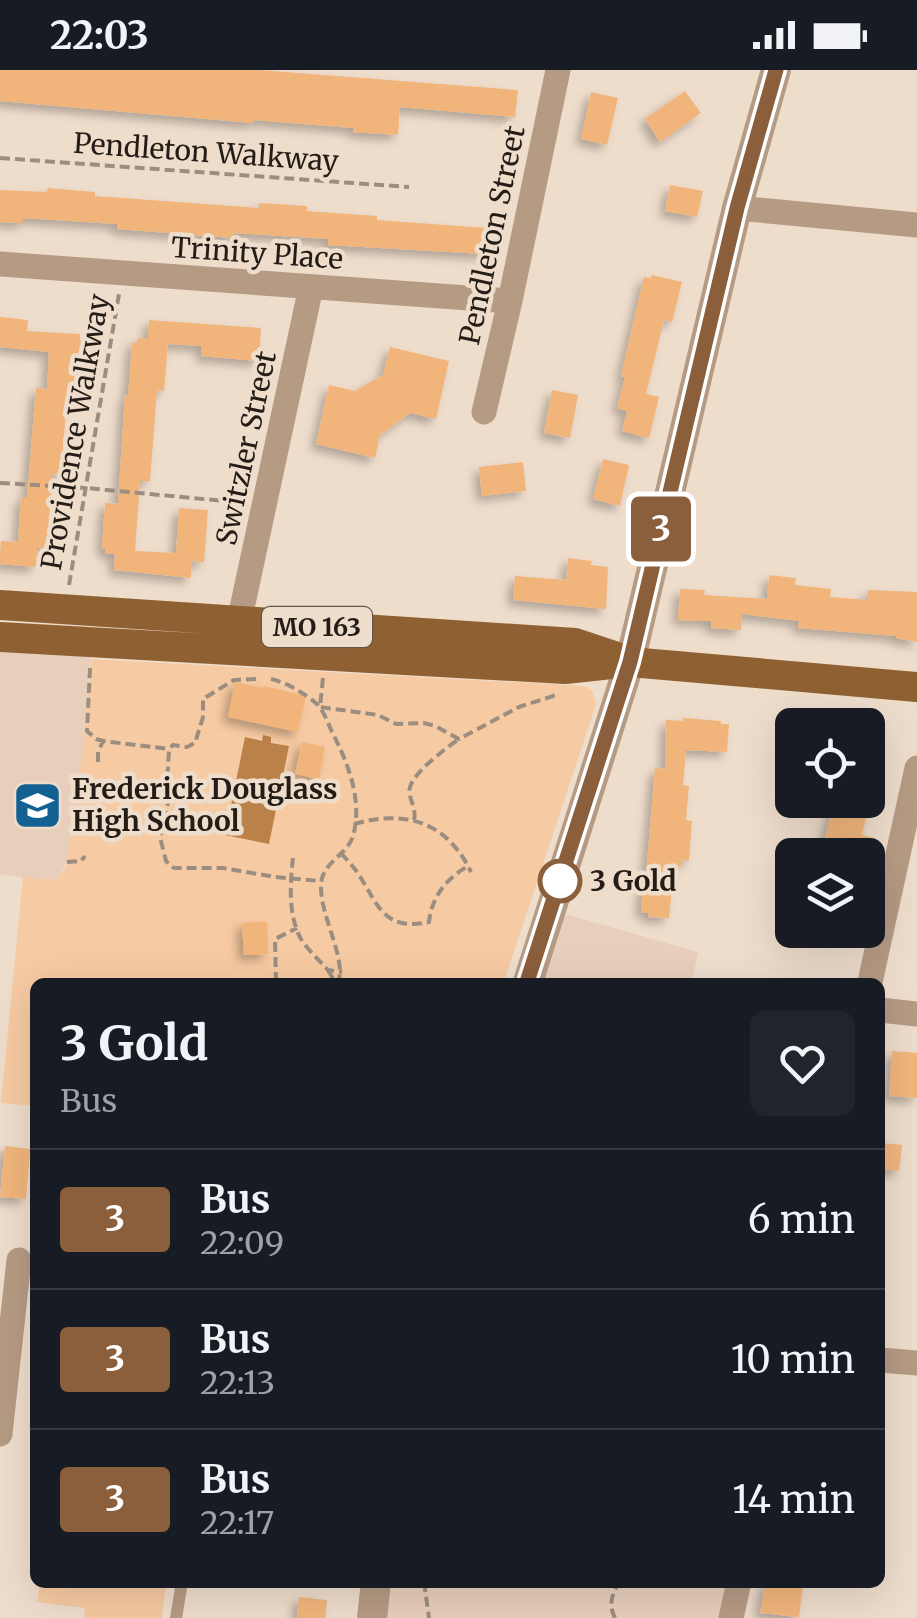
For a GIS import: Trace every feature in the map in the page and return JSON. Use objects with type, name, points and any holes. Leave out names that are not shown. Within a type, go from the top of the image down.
[{"type":"main road","name":"MO 163","points":[[0,604],[575,643],[630,662]]},
{"type":"main road","name":"MO 163","points":[[0,636],[565,669],[630,662],[917,687]]},
{"type":"street","name":"Pendleton Street","points":[[484,412],[558,70]]},
{"type":"street","points":[[529,978],[630,662],[737,208],[776,70]]},
{"type":"street","points":[[737,208],[917,225]]},
{"type":"street","name":"Trinity Place","points":[[0,264],[510,301]]},
{"type":"street","name":"Switzler Street","points":[[239,622],[312,287]]},
{"type":"street","points":[[871,978],[917,768]]},
{"type":"street","points":[[885,1011],[917,1014]]},
{"type":"street","points":[[0,1434],[18,1259]]},
{"type":"street","points":[[885,1360],[917,1363]]},
{"type":"street","points":[[372,1618],[375,1588]]},
{"type":"street","points":[[731,1618],[737,1588]]},
{"type":"lane","points":[[176,1618],[181,1588]]},
{"type":"path","name":"Pendleton Walkway","points":[[0,158],[410,186]]},
{"type":"path","name":"Providence Walkway","points":[[67,596],[122,274]]},
{"type":"path","points":[[0,483],[235,502]]},
{"type":"path","points":[[91,659],[87,731],[103,741],[170,749],[187,747],[195,743],[203,717],[203,699],[234,680],[265,678],[278,680],[320,707],[378,714],[396,724],[424,722],[459,739]]},
{"type":"path","points":[[324,671],[320,707],[344,754],[357,803],[353,836],[347,848],[325,869],[320,881],[322,910],[342,972],[339,978]]},
{"type":"path","points":[[414,820],[416,810],[410,786],[428,764],[459,739],[519,707],[552,696],[543,688]]},
{"type":"path","points":[[98,762],[103,741]]},
{"type":"path","points":[[170,749],[170,795],[160,837],[166,862],[174,868],[223,868],[320,881]]},
{"type":"path","points":[[341,853],[381,912],[410,925],[430,922],[432,906],[441,889],[450,878],[469,869],[448,838],[414,820],[384,817],[354,824]]},
{"type":"path","points":[[66,862],[81,861],[86,856]]},
{"type":"path","points":[[293,858],[290,892],[296,928],[334,978]]},
{"type":"path","points":[[276,978],[275,940],[296,928]]},
{"type":"path","points":[[328,970],[342,972]]},
{"type":"path","points":[[425,1588],[429,1618]]},
{"type":"path","points":[[615,1618],[611,1608],[616,1588]]},
{"type":"shaded area","name":"Frederick Douglass High School","points":[[0,623],[93,629],[83,748],[67,862],[55,882],[0,874]]},
{"type":"shaded area","points":[[91,659],[584,686],[592,691],[596,704],[505,978],[30,978],[30,1106],[1,1103],[23,877],[55,881],[66,867]]},
{"type":"shaded area","points":[[263,735],[271,737],[271,743],[289,746],[269,844],[225,835],[245,737],[262,741]]},
{"type":"shaded area","points":[[551,910],[698,952],[693,978],[529,978]]},
{"type":"shaded area","points":[[39,1588],[166,1588],[162,1618],[84,1618],[85,1608],[37,1602]]},
{"type":"shaded area","points":[[375,1588],[738,1588],[731,1618],[372,1618]]},
{"type":"building","points":[[0,70],[259,70],[518,90],[515,117],[400,107],[398,135],[353,132],[354,128],[0,101]]},
{"type":"building","points":[[685,91],[701,113],[660,142],[645,119]]},
{"type":"building","points":[[591,92],[618,98],[607,145],[581,139]]},
{"type":"building","points":[[670,185],[703,191],[697,217],[665,211]]},
{"type":"building","points":[[48,188],[95,192],[95,196],[259,208],[259,203],[307,206],[307,211],[377,216],[377,220],[487,228],[485,254],[328,245],[328,239],[234,233],[234,238],[117,229],[117,224],[23,218],[23,223],[0,222],[0,190],[47,192]]},
{"type":"building","points":[[652,275],[682,282],[672,322],[664,320],[646,394],[659,397],[649,438],[622,431],[627,411],[617,408],[644,277]]},
{"type":"building","points":[[0,317],[28,320],[27,331],[80,334],[80,340],[86,340],[83,379],[80,385],[68,384],[61,475],[52,474],[47,548],[37,548],[36,567],[0,564],[0,553],[1,541],[18,542],[21,497],[27,497],[36,388],[47,389],[49,352],[0,347]]},
{"type":"building","points":[[149,320],[261,328],[259,361],[201,356],[202,346],[168,344],[164,391],[157,390],[150,481],[140,481],[135,551],[176,553],[179,508],[208,510],[204,562],[192,561],[191,578],[114,570],[115,554],[105,553],[102,548],[105,503],[118,504],[132,343],[137,343],[138,338],[148,339]]},
{"type":"building","points":[[390,347],[449,361],[436,419],[410,413],[380,435],[375,458],[316,444],[329,385],[355,391],[383,375]]},
{"type":"building","points":[[552,390],[578,395],[570,438],[544,433]]},
{"type":"building","points":[[603,459],[629,465],[620,506],[593,499]]},
{"type":"building","points":[[523,462],[526,491],[482,496],[479,467]]},
{"type":"building","points":[[568,558],[608,567],[606,609],[513,600],[515,576],[566,580]]},
{"type":"building","points":[[769,575],[796,578],[795,585],[831,589],[830,597],[867,600],[868,590],[917,592],[917,642],[896,636],[798,628],[799,621],[742,614],[741,630],[711,628],[711,621],[678,620],[680,589],[705,590],[704,595],[767,599]]},
{"type":"building","points":[[235,682],[306,696],[298,732],[228,717]]},
{"type":"building","points":[[683,718],[729,724],[727,752],[686,750],[683,785],[689,786],[686,820],[692,821],[689,861],[681,860],[680,869],[674,868],[669,918],[648,917],[649,913],[641,912],[655,768],[665,769],[666,720]]},
{"type":"building","points":[[302,742],[325,747],[319,779],[295,774]]},
{"type":"building","points":[[830,818],[866,818],[862,835],[874,838],[825,838]]},
{"type":"building","points":[[267,922],[268,954],[244,955],[242,923]]},
{"type":"building","points":[[892,1051],[917,1053],[917,1098],[889,1096]]},
{"type":"building","points":[[885,1143],[902,1145],[899,1171],[885,1170]]},
{"type":"building","points":[[5,1146],[30,1149],[26,1199],[0,1197]]},
{"type":"building","points":[[765,1588],[803,1588],[799,1617],[760,1613]]},
{"type":"building","points":[[299,1597],[327,1600],[325,1618],[297,1618]]},
{"type":"bus line","name":"3","points":[[528,978],[630,662],[737,208],[776,70]]},
{"type":"place","name":"Frederick Douglass High School","points":[[37,805]]},
{"type":"place","name":"3 Gold","points":[[560,881]]}]
